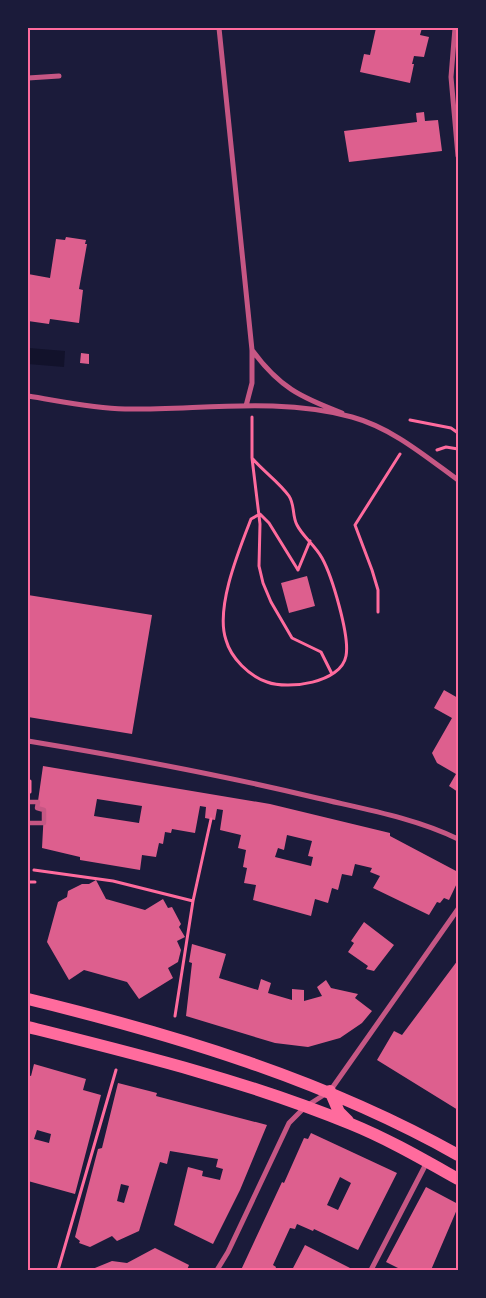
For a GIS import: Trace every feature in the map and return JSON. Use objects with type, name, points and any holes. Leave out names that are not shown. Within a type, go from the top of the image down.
[{"type":"main road","points":[[28,999],[131,1026],[330,1091],[458,1156]]},
{"type":"main road","points":[[28,1027],[216,1077],[305,1107],[352,1124],[458,1180]]},
{"type":"main road","points":[[330,1091],[339,1112],[352,1124]]},
{"type":"street","points":[[220,28],[252,350],[252,384],[249,406]]},
{"type":"street","points":[[455,28],[451,77],[458,156]]},
{"type":"street","points":[[28,78],[59,76]]},
{"type":"street","points":[[252,350],[267,370],[285,386],[310,400],[393,434],[458,480]]},
{"type":"street","points":[[28,396],[83,406],[125,409],[276,406],[352,417]]},
{"type":"street","points":[[28,741],[156,762],[235,778],[388,816],[440,830],[458,838]]},
{"type":"street","points":[[28,802],[38,802],[37,808],[44,810],[44,823],[28,823]]},
{"type":"street","points":[[217,1270],[226,1258],[289,1122],[305,1107],[330,1091],[458,909]]},
{"type":"street","points":[[371,1270],[427,1162]]},
{"type":"path","points":[[249,406],[252,458],[260,514],[259,566],[271,602],[292,638],[321,652],[332,674]]},
{"type":"path","points":[[410,420],[451,428],[458,433]]},
{"type":"path","points":[[434,452],[446,447],[458,449]]},
{"type":"path","points":[[378,612],[378,590],[355,525],[400,454]]},
{"type":"path","points":[[252,458],[289,497],[294,520],[301,533],[321,556],[335,587],[347,645],[346,658],[332,674],[297,685],[267,682],[251,673],[230,650],[225,638],[224,624],[230,584],[251,519],[260,514]]},
{"type":"path","points":[[260,514],[269,523],[298,570],[310,542]]},
{"type":"path","points":[[176,1016],[193,901],[210,819]]},
{"type":"path","points":[[34,870],[113,881],[193,901]]},
{"type":"path","points":[[28,882],[35,882]]},
{"type":"path","points":[[58,1270],[116,1070]]},
{"type":"shaded area","points":[[29,348],[65,351],[64,367],[28,364]]},
{"type":"building","points":[[376,28],[422,28],[420,35],[429,37],[424,57],[414,56],[410,83],[360,72],[364,54],[370,55]]},
{"type":"building","points":[[424,112],[425,121],[438,120],[442,151],[349,162],[344,131],[417,122],[416,113]]},
{"type":"building","points":[[66,237],[86,240],[85,244],[87,244],[79,289],[83,290],[79,323],[50,319],[49,324],[28,321],[28,274],[50,278],[56,239],[65,240]]},
{"type":"building","points":[[81,353],[89,354],[89,364],[80,363]]},
{"type":"building","points":[[307,576],[315,606],[289,613],[281,583]]},
{"type":"building","points":[[28,595],[152,615],[132,734],[28,717]]},
{"type":"building","points":[[444,690],[458,698],[458,792],[449,786],[456,774],[437,763],[432,753],[452,718],[434,708]]},
{"type":"building","points":[[43,766],[270,804],[390,833],[390,836],[458,872],[458,881],[449,900],[444,898],[440,903],[437,902],[429,915],[373,888],[380,876],[370,872],[372,868],[355,864],[352,876],[342,874],[338,890],[332,888],[328,903],[315,899],[311,916],[253,900],[256,885],[244,883],[247,868],[243,867],[246,850],[238,848],[241,835],[220,830],[223,810],[217,809],[215,820],[205,818],[206,807],[200,806],[195,833],[172,829],[171,833],[165,832],[163,844],[159,843],[156,857],[142,855],[140,870],[80,860],[80,857],[42,848],[44,810],[37,808]],"holes":[[[97,799],[142,806],[139,823],[94,816]],[[287,835],[312,841],[308,856],[313,857],[311,866],[275,857],[278,848],[284,850]]]},
{"type":"building","points":[[96,880],[106,899],[145,910],[163,899],[168,908],[172,907],[181,924],[179,927],[185,937],[177,941],[181,950],[178,962],[168,968],[173,978],[139,999],[127,982],[84,970],[69,980],[47,942],[58,902],[67,897],[68,891]]},
{"type":"building","points":[[364,922],[394,945],[374,971],[366,969],[368,966],[348,952],[354,943],[351,941]]},
{"type":"building","points":[[192,944],[226,954],[219,978],[258,990],[261,979],[271,983],[268,993],[292,1000],[292,989],[304,990],[304,1001],[322,996],[317,987],[326,980],[331,988],[358,994],[355,998],[372,1011],[362,1023],[340,1038],[308,1047],[275,1043],[186,1016],[192,963],[189,962]]},
{"type":"building","points":[[458,960],[458,1110],[377,1060],[394,1031],[402,1035]]},
{"type":"building","points":[[34,1064],[86,1079],[83,1090],[101,1095],[75,1194],[28,1181],[28,1075],[31,1076]],"holes":[[[37,1130],[51,1134],[49,1143],[34,1139]]]},
{"type":"building","points":[[118,1083],[157,1093],[156,1096],[267,1125],[240,1190],[213,1244],[174,1225],[188,1167],[203,1171],[202,1176],[220,1180],[223,1169],[216,1167],[218,1159],[170,1151],[167,1164],[160,1162],[139,1231],[117,1241],[112,1236],[90,1247],[79,1243],[80,1241],[75,1237],[98,1149],[102,1148]],"holes":[[[121,1184],[129,1186],[124,1203],[117,1201]]]},
{"type":"building","points":[[311,1133],[397,1173],[358,1250],[314,1229],[313,1231],[297,1224],[295,1229],[290,1228],[273,1265],[276,1267],[275,1270],[241,1270],[304,1138],[308,1139]],"holes":[[[340,1177],[351,1183],[338,1210],[327,1205]]]},
{"type":"building","points":[[426,1187],[458,1204],[458,1207],[431,1270],[402,1270],[386,1262]]},
{"type":"building","points":[[305,1245],[350,1268],[349,1270],[292,1270]]},
{"type":"building","points":[[155,1248],[189,1265],[187,1270],[90,1270],[112,1261],[127,1263]]}]
